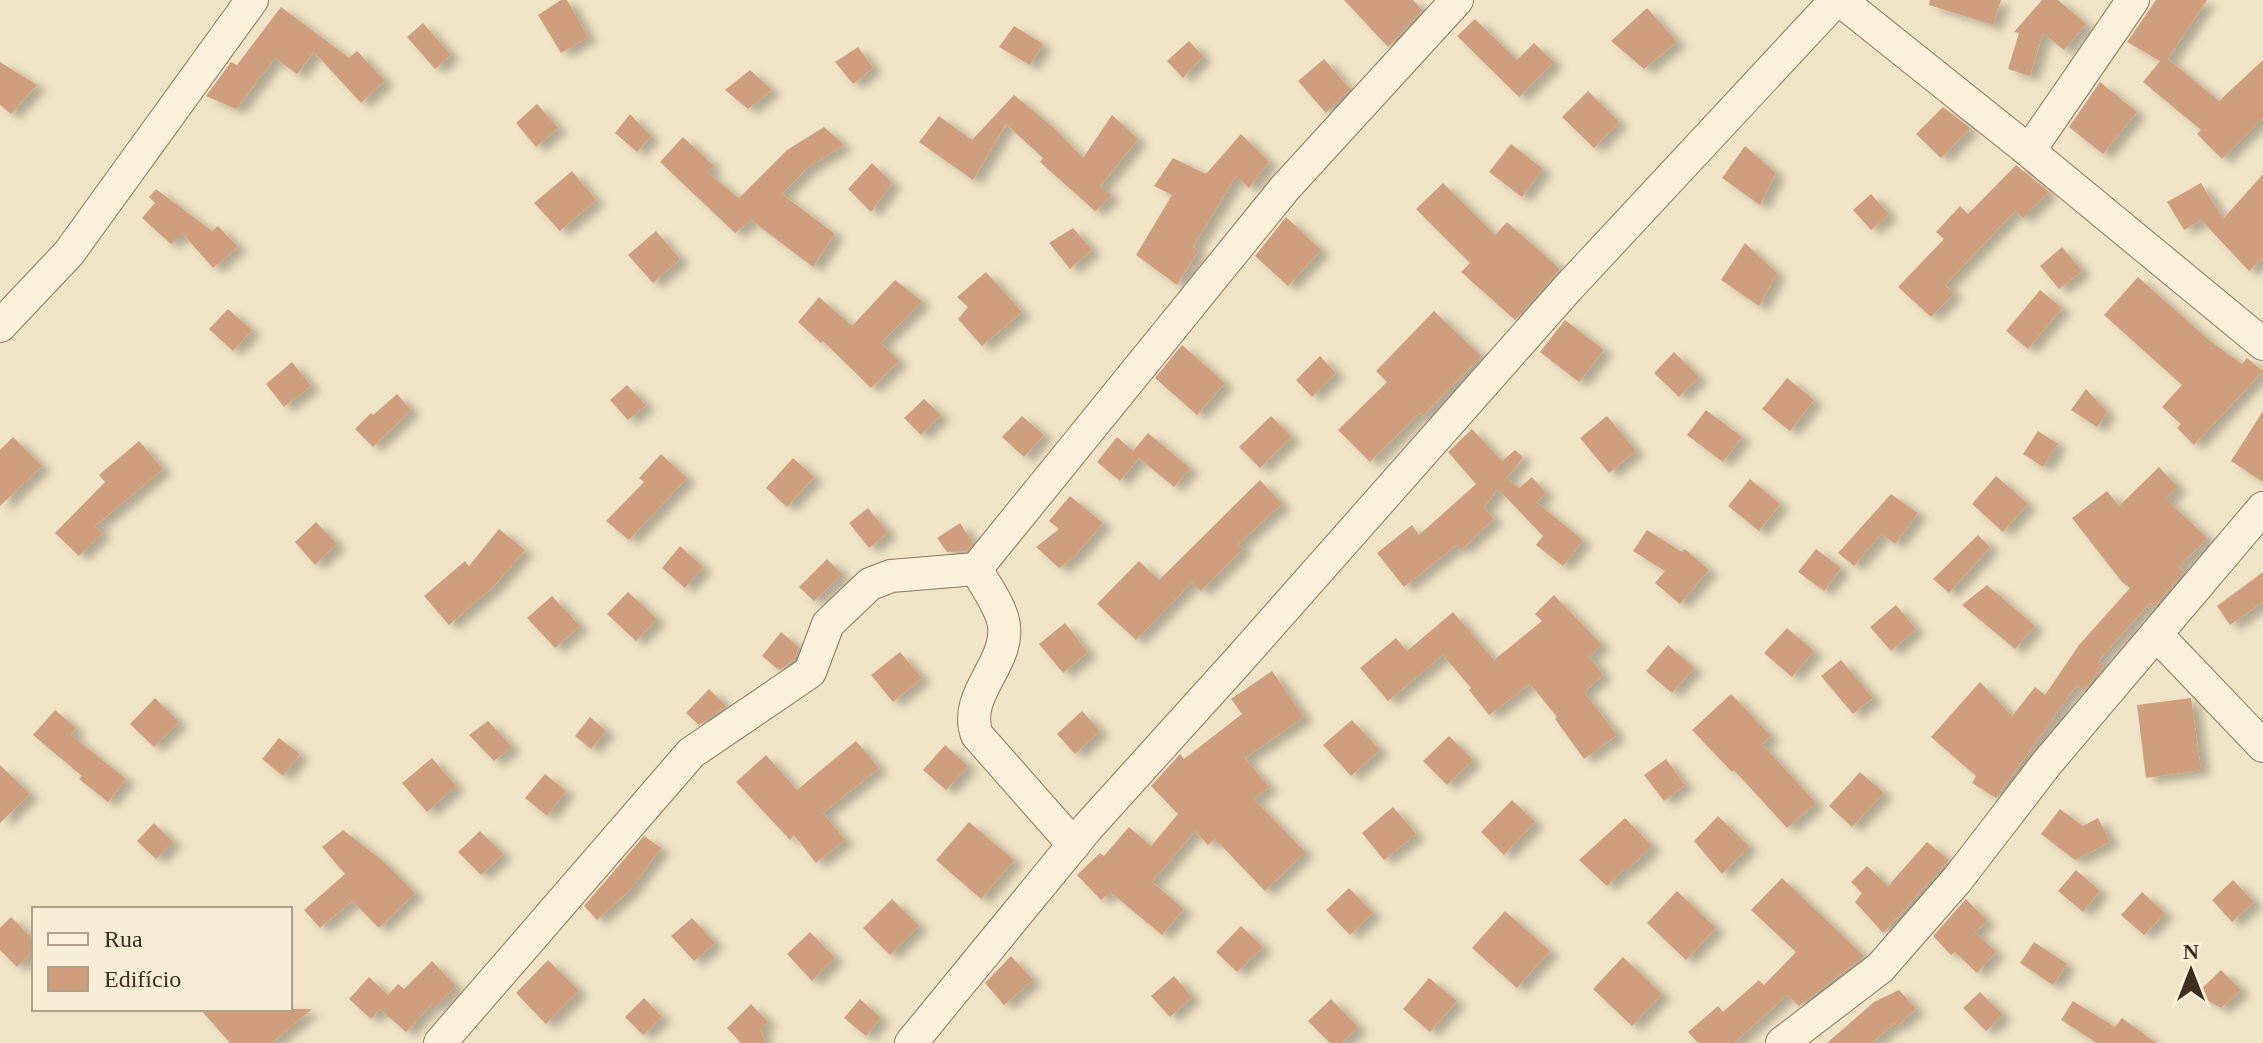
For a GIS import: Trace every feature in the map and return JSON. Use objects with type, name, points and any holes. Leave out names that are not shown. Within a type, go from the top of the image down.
[{"type":"street","points":[[0,326],[69,253],[252,0]]},
{"type":"street","points":[[440,1043],[691,753],[810,672],[828,624],[870,584],[891,576],[976,569],[1285,188],[1457,0]]},
{"type":"street","points":[[911,1043],[1074,845],[1567,289],[1838,0],[2029,151],[2263,344]]},
{"type":"street","points":[[2029,151],[2133,0]]},
{"type":"street","points":[[1782,1043],[1880,968],[1957,880],[2047,763],[2263,508]]},
{"type":"street","points":[[976,569],[1003,620],[1004,636],[973,710],[977,735],[1074,845]]},
{"type":"street","points":[[2157,635],[2263,746]]},
{"type":"building","points":[[561,0],[567,0],[588,37],[561,53],[538,15]]},
{"type":"building","points":[[1344,0],[1413,0],[1422,10],[1388,47]]},
{"type":"building","points":[[1930,0],[2001,0],[1993,25],[1929,5]]},
{"type":"building","points":[[2042,0],[2058,0],[2086,24],[2064,50],[2043,33],[2030,76],[2008,69],[2019,33],[2014,32]]},
{"type":"building","points":[[2156,0],[2207,0],[2168,59],[2219,101],[2263,60],[2263,118],[2222,159],[2197,134],[2201,130],[2143,82],[2160,61],[2127,42]]},
{"type":"building","points":[[281,7],[349,58],[357,51],[385,81],[361,103],[314,52],[297,74],[275,58],[236,109],[206,96],[231,62],[237,65]]},
{"type":"building","points":[[1647,8],[1677,42],[1644,69],[1611,41]]},
{"type":"building","points":[[1475,19],[1517,60],[1534,43],[1554,62],[1519,97],[1457,36]]},
{"type":"building","points":[[423,23],[451,55],[435,69],[407,37]]},
{"type":"building","points":[[1014,26],[1043,44],[1030,65],[999,47]]},
{"type":"building","points":[[1189,41],[1203,56],[1183,78],[1167,61]]},
{"type":"building","points":[[858,47],[873,68],[853,84],[835,62]]},
{"type":"building","points":[[1324,59],[1350,89],[1326,113],[1298,81]]},
{"type":"building","points":[[0,62],[37,85],[11,114],[0,105]]},
{"type":"building","points":[[750,70],[772,90],[748,109],[725,90]]},
{"type":"building","points":[[2100,82],[2137,112],[2103,154],[2069,127]]},
{"type":"building","points":[[1588,91],[1619,122],[1594,148],[1562,117]]},
{"type":"building","points":[[1014,95],[1054,128],[1083,158],[1112,115],[1138,139],[1100,187],[1112,195],[1095,211],[1040,162],[1043,158],[1006,124],[973,180],[919,142],[939,116],[972,140]]},
{"type":"building","points":[[537,104],[558,128],[536,147],[516,123]]},
{"type":"building","points":[[1943,107],[1970,128],[1941,158],[1916,134]]},
{"type":"building","points":[[630,114],[651,136],[637,152],[615,133]]},
{"type":"building","points":[[824,127],[844,145],[807,168],[782,194],[835,234],[813,267],[751,220],[735,233],[660,162],[683,137],[714,166],[707,172],[739,198],[787,150]]},
{"type":"building","points":[[1241,134],[1269,162],[1249,188],[1236,176],[1193,247],[1198,251],[1177,285],[1136,255],[1172,195],[1154,186],[1173,158],[1206,174]]},
{"type":"building","points":[[1511,144],[1543,169],[1522,197],[1489,172]]},
{"type":"building","points":[[1745,146],[1776,173],[1760,205],[1722,178]]},
{"type":"building","points":[[872,163],[892,183],[871,212],[848,189]]},
{"type":"building","points":[[2016,165],[2049,192],[2023,218],[2015,211],[1945,285],[1954,293],[1931,317],[1898,287],[1944,239],[1936,232],[1960,206],[1968,214]]},
{"type":"building","points":[[572,171],[596,200],[560,231],[534,203]]},
{"type":"building","points":[[2263,174],[2263,258],[2249,271],[2201,220],[2184,230],[2167,202],[2201,183],[2223,219]]},
{"type":"building","points":[[1443,183],[1495,235],[1507,222],[1560,269],[1515,320],[1461,272],[1470,263],[1416,209]]},
{"type":"building","points":[[156,189],[212,231],[218,226],[238,247],[213,268],[182,233],[171,244],[142,218],[155,203],[149,197]]},
{"type":"building","points":[[1871,194],[1889,214],[1871,230],[1853,210]]},
{"type":"building","points":[[1286,217],[1321,250],[1288,286],[1255,256]]},
{"type":"building","points":[[1073,228],[1092,250],[1070,269],[1049,243]]},
{"type":"building","points":[[656,231],[680,259],[653,283],[628,255]]},
{"type":"building","points":[[1745,243],[1777,273],[1759,306],[1721,280]]},
{"type":"building","points":[[2062,247],[2082,271],[2059,289],[2040,266]]},
{"type":"building","points":[[986,272],[1022,312],[982,346],[958,319],[968,307],[957,297]]},
{"type":"building","points":[[2138,277],[2210,341],[2242,364],[2247,358],[2263,371],[2194,445],[2177,428],[2181,424],[2162,407],[2182,385],[2104,315]]},
{"type":"building","points":[[895,280],[922,301],[881,343],[899,361],[871,388],[823,341],[821,343],[798,322],[819,297],[852,326]]},
{"type":"building","points":[[2040,290],[2062,308],[2028,349],[2006,331]]},
{"type":"building","points":[[228,309],[252,330],[233,351],[209,329]]},
{"type":"building","points":[[1434,311],[1481,356],[1423,416],[1420,413],[1370,462],[1338,430],[1387,382],[1376,371]]},
{"type":"building","points":[[1565,320],[1604,350],[1579,382],[1540,352]]},
{"type":"building","points":[[1182,345],[1225,383],[1197,415],[1155,378]]},
{"type":"building","points":[[1674,352],[1699,377],[1679,397],[1654,373]]},
{"type":"building","points":[[1320,356],[1336,373],[1312,397],[1296,380]]},
{"type":"building","points":[[292,362],[311,386],[284,407],[266,384]]},
{"type":"building","points":[[1787,378],[1814,400],[1790,431],[1762,409]]},
{"type":"building","points":[[627,385],[646,405],[628,420],[610,400]]},
{"type":"building","points":[[2086,389],[2107,412],[2097,427],[2071,410]]},
{"type":"building","points":[[397,394],[411,410],[373,447],[355,429]]},
{"type":"building","points":[[924,399],[941,415],[921,435],[904,418]]},
{"type":"building","points":[[1706,410],[1742,437],[1723,462],[1687,435]]},
{"type":"building","points":[[2263,411],[2263,482],[2231,461]]},
{"type":"building","points":[[1022,416],[1044,435],[1024,457],[1002,437]]},
{"type":"building","points":[[1271,416],[1292,437],[1260,468],[1239,447]]},
{"type":"building","points":[[1607,416],[1636,451],[1609,473],[1580,438]]},
{"type":"building","points":[[1472,429],[1502,461],[1515,450],[1523,457],[1507,478],[1519,488],[1532,477],[1546,493],[1536,502],[1583,540],[1563,566],[1536,545],[1543,536],[1498,489],[1484,508],[1494,519],[1461,550],[1457,545],[1404,587],[1377,553],[1412,525],[1419,535],[1476,484],[1448,452]]},
{"type":"building","points":[[2038,431],[2058,444],[2043,467],[2023,454]]},
{"type":"building","points":[[1148,433],[1190,468],[1174,487],[1139,458],[1120,481],[1097,462],[1117,437],[1133,451]]},
{"type":"building","points":[[13,437],[42,466],[0,506],[0,450]]},
{"type":"building","points":[[139,441],[163,469],[95,526],[102,533],[79,556],[55,533],[105,482],[99,475]]},
{"type":"building","points":[[661,454],[687,478],[629,540],[606,521],[644,482],[639,478]]},
{"type":"building","points":[[793,458],[814,477],[787,507],[766,488]]},
{"type":"building","points":[[2159,467],[2178,487],[2166,499],[2207,538],[2179,567],[2184,571],[2154,607],[2150,603],[2098,661],[2104,665],[2084,690],[2076,686],[1996,798],[1972,783],[1976,776],[1931,737],[1980,682],[2012,716],[2035,687],[2045,695],[2079,645],[2130,588],[2072,518],[2107,491],[2119,506]]},
{"type":"building","points":[[1996,476],[2028,504],[2003,532],[1972,504]]},
{"type":"building","points":[[1750,479],[1780,504],[1759,531],[1728,506]]},
{"type":"building","points":[[1260,480],[1282,504],[1238,544],[1243,549],[1201,591],[1192,582],[1136,640],[1097,604],[1139,561],[1159,580]]},
{"type":"building","points":[[1891,494],[1918,513],[1895,544],[1881,534],[1854,566],[1838,553]]},
{"type":"building","points":[[1070,496],[1103,523],[1075,556],[1059,568],[1036,547],[1059,529],[1049,521]]},
{"type":"building","points":[[868,508],[888,533],[869,548],[849,523]]},
{"type":"building","points":[[316,522],[337,544],[315,565],[295,542]]},
{"type":"building","points":[[960,523],[973,543],[966,551],[947,552],[937,538]]},
{"type":"building","points":[[499,529],[525,550],[494,586],[449,625],[424,596],[465,561],[469,566]]},
{"type":"building","points":[[1647,530],[1682,552],[1685,549],[1709,570],[1680,604],[1655,583],[1665,571],[1633,551]]},
{"type":"building","points":[[1978,535],[1990,547],[1949,593],[1933,579]]},
{"type":"building","points":[[680,546],[703,567],[685,588],[662,568]]},
{"type":"building","points":[[1816,549],[1841,568],[1824,591],[1798,572]]},
{"type":"building","points":[[827,559],[842,574],[814,601],[799,587]]},
{"type":"building","points":[[2263,572],[2263,602],[2230,625],[2217,606]]},
{"type":"building","points":[[1987,585],[2035,626],[2015,649],[1962,605]]},
{"type":"building","points":[[628,592],[657,619],[636,641],[607,614]]},
{"type":"building","points":[[1554,595],[1602,645],[1589,656],[1603,675],[1584,692],[1617,735],[1584,759],[1555,719],[1557,717],[1530,684],[1489,715],[1443,655],[1388,701],[1360,668],[1396,638],[1407,651],[1453,612],[1494,660],[1542,621],[1535,614]]},
{"type":"building","points":[[552,596],[580,626],[555,648],[527,618]]},
{"type":"building","points":[[1896,605],[1916,629],[1891,651],[1870,627]]},
{"type":"building","points":[[1065,623],[1088,652],[1063,673],[1039,644]]},
{"type":"building","points":[[1787,628],[1814,651],[1792,677],[1764,653]]},
{"type":"building","points":[[781,632],[799,647],[794,660],[779,670],[762,656]]},
{"type":"building","points":[[1668,645],[1694,668],[1672,693],[1646,671]]},
{"type":"building","points":[[900,652],[922,678],[893,702],[871,675]]},
{"type":"building","points":[[1841,660],[1873,698],[1853,714],[1821,676]]},
{"type":"building","points":[[1272,671],[1304,717],[1245,758],[1269,787],[1254,799],[1305,852],[1265,891],[1215,839],[1208,845],[1195,831],[1152,882],[1184,909],[1162,935],[1110,892],[1101,900],[1077,875],[1100,853],[1104,856],[1129,827],[1151,846],[1178,814],[1151,786],[1180,754],[1184,759],[1242,714],[1231,699]]},
{"type":"building","points":[[709,689],[726,706],[699,725],[686,713]]},
{"type":"building","points":[[1731,694],[1771,736],[1762,744],[1816,803],[1787,828],[1692,730]]},
{"type":"building","points":[[155,698],[179,722],[154,747],[130,724]]},
{"type":"building","points":[[2191,698],[2201,770],[2146,778],[2137,705]]},
{"type":"building","points":[[55,710],[76,728],[71,735],[126,779],[108,802],[33,735]]},
{"type":"building","points":[[1082,711],[1100,731],[1075,754],[1057,734]]},
{"type":"building","points":[[590,717],[606,731],[591,749],[575,736]]},
{"type":"building","points":[[1352,720],[1380,750],[1351,776],[1323,745]]},
{"type":"building","points":[[488,721],[512,747],[494,761],[469,735]]},
{"type":"building","points":[[1449,736],[1473,760],[1447,785],[1423,761]]},
{"type":"building","points":[[279,738],[300,754],[283,776],[262,759]]},
{"type":"building","points":[[856,741],[879,768],[823,813],[845,840],[816,863],[794,835],[790,840],[736,782],[766,755],[797,790]]},
{"type":"building","points":[[945,745],[968,766],[946,790],[923,770]]},
{"type":"building","points":[[432,758],[456,786],[427,812],[402,783]]},
{"type":"building","points":[[1666,759],[1685,785],[1664,801],[1644,775]]},
{"type":"building","points":[[0,765],[30,794],[0,823]]},
{"type":"building","points":[[1860,772],[1884,793],[1852,827],[1829,806]]},
{"type":"building","points":[[545,774],[566,791],[547,816],[525,798]]},
{"type":"building","points":[[1512,800],[1535,822],[1504,855],[1481,832]]},
{"type":"building","points":[[1393,807],[1416,834],[1384,860],[1362,833]]},
{"type":"building","points":[[2060,809],[2083,826],[2098,818],[2110,842],[2075,860],[2041,834]]},
{"type":"building","points":[[1718,816],[1749,846],[1722,874],[1694,841]]},
{"type":"building","points":[[1625,818],[1652,846],[1607,886],[1579,860]]},
{"type":"building","points":[[969,822],[1014,860],[981,899],[936,860]]},
{"type":"building","points":[[154,823],[173,842],[156,859],[137,841]]},
{"type":"building","points":[[343,830],[382,860],[415,893],[379,928],[352,901],[320,928],[304,910],[345,874],[322,847]]},
{"type":"building","points":[[480,831],[503,854],[481,875],[458,852]]},
{"type":"building","points":[[644,836],[661,848],[629,891],[597,920],[584,906]]},
{"type":"building","points":[[1927,842],[1949,860],[1883,933],[1855,902],[1862,893],[1851,882],[1867,866],[1888,886]]},
{"type":"building","points":[[2076,870],[2100,891],[2083,912],[2058,891]]},
{"type":"building","points":[[1782,878],[1864,956],[1799,1006],[1787,995],[1734,1043],[1698,1043],[1688,1032],[1718,1006],[1723,1012],[1759,980],[1764,985],[1796,952],[1751,910]]},
{"type":"building","points":[[2233,880],[2254,902],[2232,922],[2212,900]]},
{"type":"building","points":[[1349,888],[1373,913],[1350,935],[1326,910]]},
{"type":"building","points":[[1677,891],[1716,928],[1686,960],[1647,923]]},
{"type":"building","points":[[2142,892],[2165,913],[2144,935],[2121,915]]},
{"type":"building","points":[[892,899],[919,926],[890,955],[863,928]]},
{"type":"building","points":[[1966,899],[1987,921],[1975,932],[1996,952],[1977,973],[1955,952],[1951,955],[1933,936]]},
{"type":"building","points":[[1505,911],[1550,951],[1517,988],[1472,948]]},
{"type":"building","points":[[11,917],[32,938],[32,953],[17,967],[0,950],[0,928]]},
{"type":"building","points":[[692,918],[715,943],[694,961],[671,936]]},
{"type":"building","points":[[1241,926],[1263,947],[1237,972],[1216,952]]},
{"type":"building","points":[[810,932],[835,958],[812,981],[787,954]]},
{"type":"building","points":[[2034,942],[2067,964],[2053,985],[2020,963]]},
{"type":"building","points":[[1011,956],[1033,980],[1004,1005],[985,983]]},
{"type":"building","points":[[1623,957],[1662,994],[1632,1026],[1593,989]]},
{"type":"building","points":[[548,960],[579,991],[546,1024],[516,993]]},
{"type":"building","points":[[432,961],[456,986],[435,1007],[432,1004],[406,1032],[380,1009],[371,1019],[349,999],[369,977],[388,995],[398,984],[404,989]]},
{"type":"building","points":[[2221,970],[2241,990],[2221,1008],[2196,994]]},
{"type":"building","points":[[1174,976],[1192,997],[1170,1017],[1151,996]]},
{"type":"building","points":[[1429,978],[1457,1001],[1430,1032],[1403,1009]]},
{"type":"building","points":[[1899,990],[1916,1009],[1897,1026],[1895,1023],[1872,1043],[1827,1043],[1874,1002]]},
{"type":"building","points":[[1980,992],[2003,1015],[1986,1031],[1963,1008]]},
{"type":"building","points":[[644,998],[662,1017],[643,1035],[625,1017]]},
{"type":"building","points":[[860,999],[881,1018],[866,1036],[844,1018]]},
{"type":"building","points":[[1331,999],[1358,1027],[1342,1043],[1330,1043],[1308,1021]]},
{"type":"building","points":[[2073,1001],[2115,1027],[2122,1018],[2156,1043],[2097,1043],[2061,1020]]},
{"type":"building","points":[[751,1004],[768,1022],[760,1029],[766,1043],[741,1043],[727,1028]]},
{"type":"building","points":[[312,1009],[272,1043],[230,1043],[202,1011]]}]
